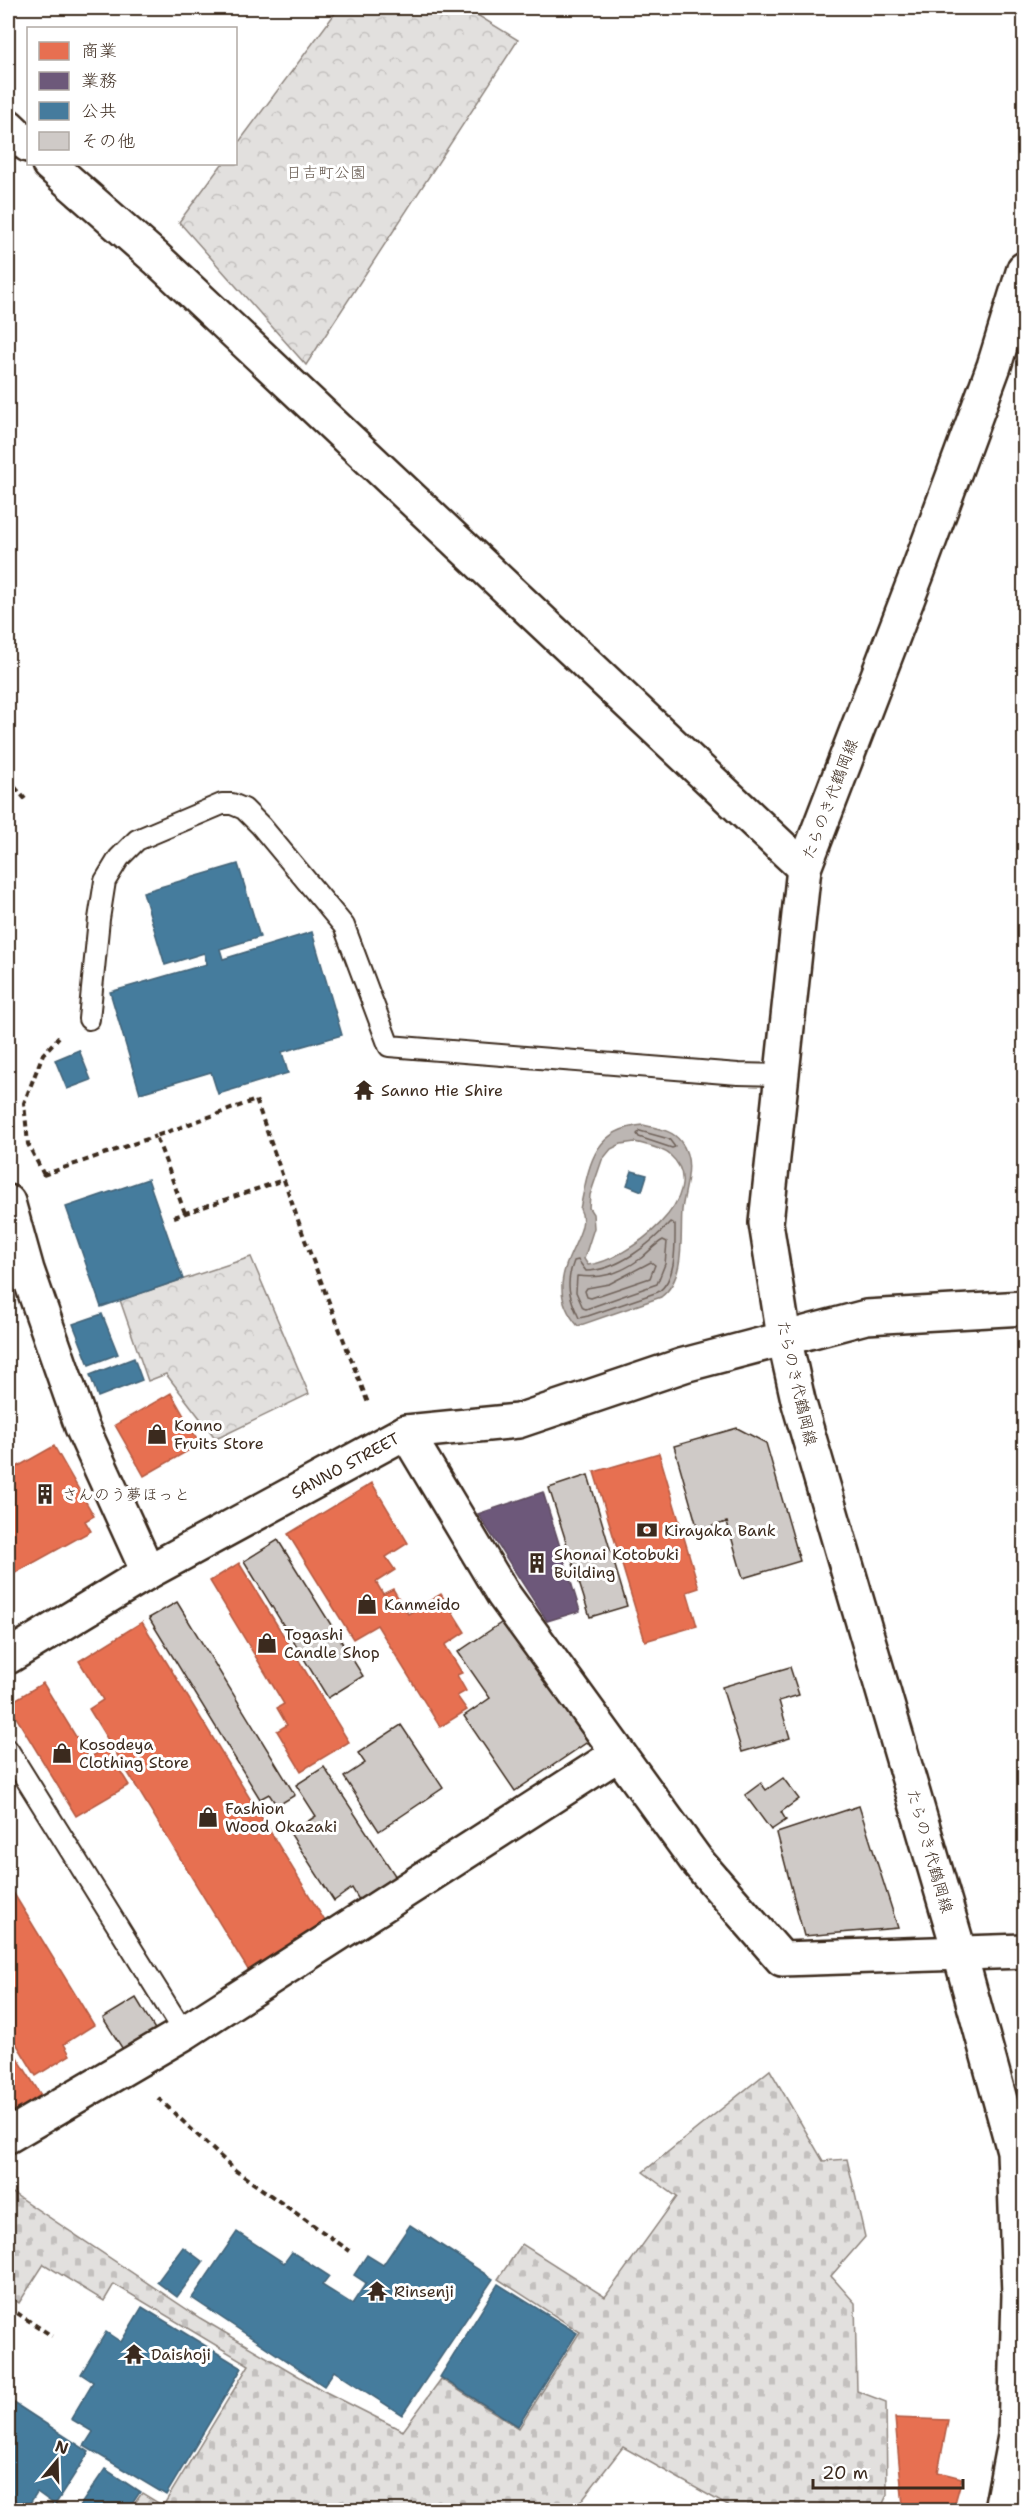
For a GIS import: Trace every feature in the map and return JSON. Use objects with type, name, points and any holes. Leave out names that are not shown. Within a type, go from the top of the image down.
[{"type":"street","points":[[8,126],[27,144]]},
{"type":"street","points":[[50,165],[174,275],[804,867]]},
{"type":"street","name":"たらのき代鶴岡線","points":[[1000,2511],[1020,2438],[1019,2295],[1014,2151],[960,1954],[798,1400],[784,1337],[766,1224],[804,867],[994,366],[1024,269]]},
{"type":"street","points":[[8,1202],[27,1270],[82,1426],[148,1572]]},
{"type":"street","name":"SANNO STREET","points":[[8,1657],[148,1572],[406,1431],[518,1420],[684,1365],[866,1317],[1024,1308]]},
{"type":"street","points":[[406,1431],[503,1594],[696,1860],[782,1959],[1024,1951]]},
{"type":"street","points":[[8,2136],[184,2033],[618,1754]]},
{"type":"lane","points":[[89,1018],[105,881],[119,858],[137,840],[222,804],[232,804],[244,809],[261,826],[344,926],[388,1046],[738,1074],[782,1075]]},
{"type":"lane","points":[[8,1750],[184,2033]]},
{"type":"path","points":[[8,779],[25,799]]},
{"type":"path","points":[[44,1175],[28,1144],[24,1103],[43,1054],[64,1032],[89,1018]]},
{"type":"path","points":[[36,1178],[256,1100],[283,1180],[368,1404]]},
{"type":"path","points":[[156,1136],[185,1213]]},
{"type":"path","points":[[174,1217],[283,1180]]},
{"type":"path","points":[[151,2091],[236,2171],[350,2251]]},
{"type":"path","points":[[8,2307],[52,2336]]},
{"type":"green space","name":"日吉町公園","points":[[339,8],[466,8],[518,40],[306,365],[179,222],[221,165],[237,165],[237,145]]},
{"type":"green space","points":[[251,1257],[309,1394],[216,1439],[166,1374],[148,1381],[120,1300]]},
{"type":"green space","points":[[770,2070],[823,2161],[847,2159],[865,2237],[831,2276],[855,2303],[857,2391],[886,2402],[887,2495],[880,2510],[735,2510],[623,2447],[574,2510],[130,2510],[142,2493],[163,2506],[249,2365],[114,2284],[104,2301],[44,2264],[19,2303],[8,2296],[8,2190],[200,2318],[322,2390],[403,2431],[441,2379],[519,2428],[580,2332],[498,2279],[522,2244],[605,2297],[677,2197],[643,2172]]},
{"type":"water","points":[[643,1125],[664,1130],[678,1138],[688,1158],[678,1269],[675,1280],[661,1297],[578,1326],[566,1308],[562,1291],[568,1259],[583,1220],[580,1209],[586,1179],[590,1165],[603,1142],[626,1128]],"holes":[[[635,1142],[670,1155],[681,1171],[681,1189],[674,1207],[660,1224],[642,1239],[623,1252],[604,1261],[588,1265],[584,1259],[594,1228],[593,1214],[589,1208],[590,1195],[602,1160],[611,1149],[621,1144]]]},
{"type":"building: 商業","name":"Konno Fruits Store","points":[[171,1393],[200,1444],[144,1476],[115,1425]]},
{"type":"building: 商業","name":"さんのう夢ほっと","points":[[54,1446],[94,1516],[85,1521],[91,1531],[8,1577],[8,1472]]},
{"type":"building: 商業","name":"Kirayaka Bank","points":[[659,1453],[699,1588],[687,1592],[697,1626],[645,1641],[594,1472]]},
{"type":"building: 商業","name":"Kanmeido","points":[[372,1483],[408,1543],[386,1557],[395,1570],[376,1582],[383,1594],[393,1589],[408,1614],[441,1594],[465,1632],[445,1645],[462,1673],[457,1675],[466,1691],[457,1696],[467,1710],[440,1727],[377,1625],[353,1639],[288,1534]]},
{"type":"building: 商業","name":"Togashi Candle Shop","points":[[239,1563],[349,1742],[301,1771],[277,1731],[287,1725],[277,1708],[284,1704],[210,1581]]},
{"type":"building: 商業","name":"Fashion Wood Okazaki","points":[[142,1622],[328,1926],[250,1973],[89,1709],[103,1700],[79,1661]]},
{"type":"building: 商業","name":"Kosodeya Clothing Store","points":[[43,1683],[89,1758],[106,1748],[129,1785],[76,1816],[8,1704]]},
{"type":"building: 商業","points":[[8,1884],[94,2025],[64,2044],[70,2055],[36,2076],[8,2030]]},
{"type":"building: 商業","points":[[8,2043],[41,2095],[8,2116]]},
{"type":"building: 商業","points":[[895,2418],[948,2420],[938,2472],[962,2478],[953,2510],[889,2510],[891,2506],[903,2506]]},
{"type":"building: 業務","name":"Shonai Kotobuki Building","points":[[543,1492],[580,1611],[547,1621],[478,1514]]},
{"type":"building: 公共","points":[[238,864],[260,937],[220,949],[223,959],[312,932],[342,1035],[282,1052],[288,1073],[218,1094],[211,1072],[140,1093],[110,992],[207,964],[204,953],[165,965],[143,892]]},
{"type":"building: 公共","points":[[79,1050],[91,1080],[67,1089],[55,1060]]},
{"type":"building: 公共","points":[[632,1171],[647,1175],[642,1191],[627,1185]]},
{"type":"building: 公共","points":[[148,1179],[183,1279],[101,1307],[66,1207]]},
{"type":"building: 公共","points":[[102,1314],[118,1354],[89,1365],[73,1324]]},
{"type":"building: 公共","points":[[134,1358],[142,1380],[98,1397],[90,1375]]},
{"type":"building: 公共","points":[[410,2225],[493,2279],[402,2415],[334,2371],[324,2386],[192,2298],[237,2232],[284,2263],[292,2252],[329,2276],[322,2285],[352,2304],[366,2283],[354,2275],[367,2255],[383,2265]]},
{"type":"building: 公共","points":[[183,2247],[203,2262],[177,2297],[157,2282]]},
{"type":"building: 公共","points":[[498,2284],[577,2333],[518,2426],[440,2377]]},
{"type":"building: 公共","points":[[142,2307],[242,2368],[166,2495],[84,2446],[93,2432],[71,2419],[93,2382],[81,2374],[106,2332],[121,2342]]},
{"type":"building: 公共","points":[[8,2399],[89,2452],[55,2505],[37,2492],[27,2508],[8,2496]]},
{"type":"building: 公共","points":[[105,2469],[140,2492],[128,2510],[77,2510]]},
{"type":"building: その他","points":[[737,1428],[766,1443],[800,1561],[743,1578],[727,1522],[698,1530],[674,1446]]},
{"type":"building: その他","points":[[588,1475],[627,1606],[590,1617],[549,1488]]},
{"type":"building: その他","points":[[278,1540],[363,1676],[328,1698],[244,1561]]},
{"type":"building: その他","points":[[177,1602],[295,1795],[277,1806],[269,1794],[260,1799],[149,1618]]},
{"type":"building: その他","points":[[507,1619],[589,1741],[515,1791],[464,1716],[490,1698],[458,1652]]},
{"type":"building: その他","points":[[790,1667],[799,1695],[779,1701],[790,1738],[742,1752],[722,1687]]},
{"type":"building: その他","points":[[401,1725],[443,1788],[379,1831],[344,1777],[365,1763],[358,1753]]},
{"type":"building: その他","points":[[324,1767],[396,1877],[359,1900],[352,1888],[334,1901],[290,1833],[316,1816],[296,1785]]},
{"type":"building: その他","points":[[783,1778],[799,1799],[781,1812],[786,1820],[771,1830],[745,1795],[761,1783],[766,1790]]},
{"type":"building: その他","points":[[859,1806],[898,1928],[804,1936],[777,1833]]},
{"type":"building: その他","points":[[136,1998],[156,2031],[124,2051],[103,2018]]},
{"type":"place","name":"Sanno Hie Shire","points":[[364,1090]]},
{"type":"place","name":"Konno Fruits Store","points":[[157,1434]]},
{"type":"place","name":"さんのう夢ほっと","points":[[45,1494]]},
{"type":"place","name":"Kirayaka Bank","points":[[647,1530]]},
{"type":"place","name":"Shonai Kotobuki Building","points":[[537,1563]]},
{"type":"place","name":"Kanmeido","points":[[367,1604]]},
{"type":"place","name":"Togashi Candle Shop","points":[[267,1643]]},
{"type":"place","name":"Kosodeya Clothing Store","points":[[62,1753]]},
{"type":"place","name":"Fashion Wood Okazaki","points":[[208,1817]]},
{"type":"place","name":"Rinsenji","points":[[377,2291]]},
{"type":"place","name":"Daishoji","points":[[134,2354]]}]
